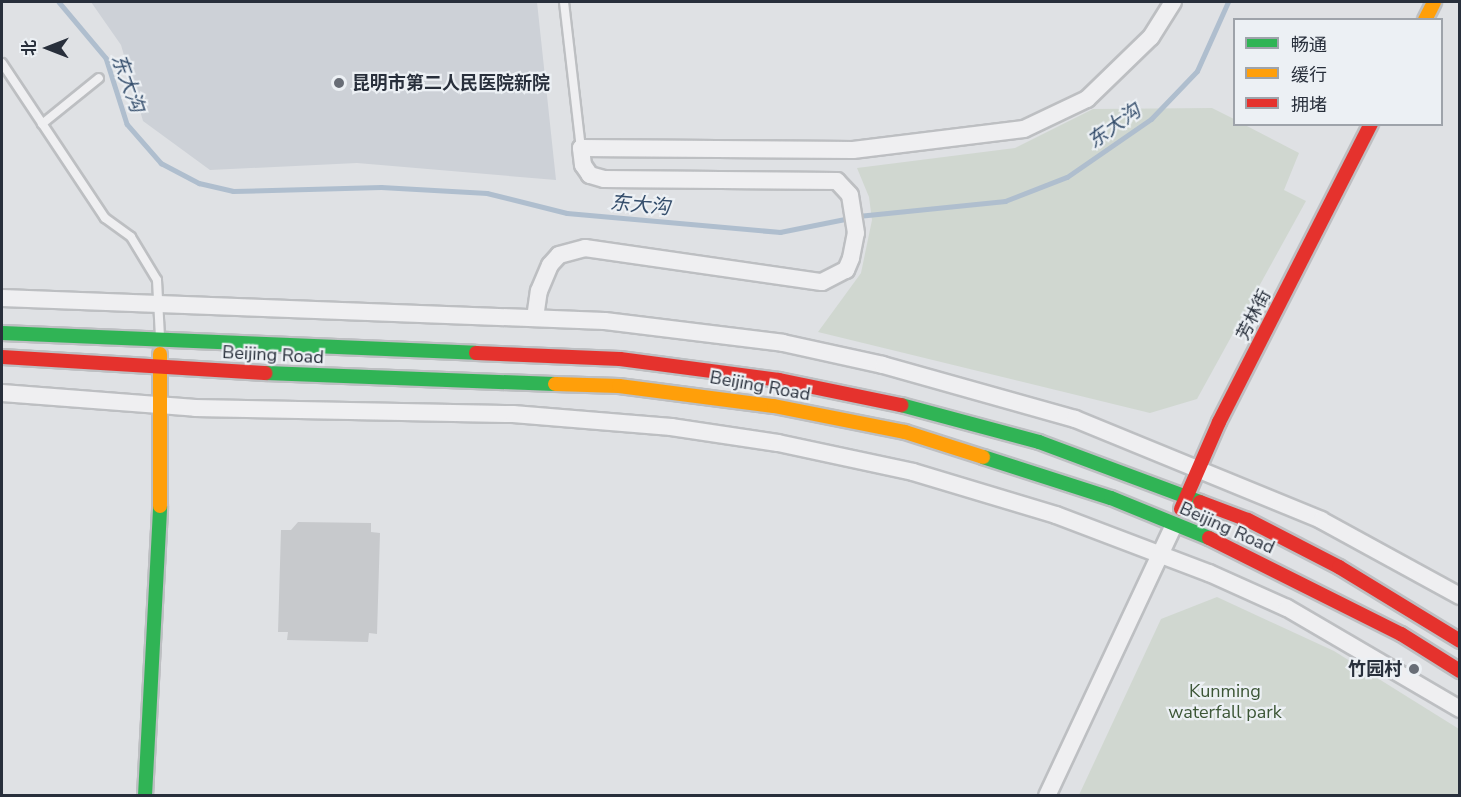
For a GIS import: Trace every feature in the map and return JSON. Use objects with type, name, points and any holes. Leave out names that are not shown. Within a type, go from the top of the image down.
[{"type":"main road","points":[[1426,18],[1434,2]]},
{"type":"main road","name":"芳林街","points":[[1174,525],[1200,467],[1370,126]]},
{"type":"main road","name":"Beijing Road","points":[[2,333],[620,359],[779,380],[913,407],[1039,442],[1248,520],[1339,567],[1460,641]]},
{"type":"main road","points":[[145,795],[160,572],[160,341]]},
{"type":"main road","name":"Beijing Road","points":[[2,357],[160,368],[488,378],[708,395],[905,432],[1111,498],[1174,525],[1318,591],[1460,671]]},
{"type":"street","points":[[536,318],[538,291],[550,265],[572,251],[619,250],[822,282],[846,270],[856,233],[850,195],[844,185],[827,179],[604,179],[590,175],[583,165],[580,148],[853,150],[1024,129],[1087,99],[1151,38],[1173,2]]},
{"type":"street","points":[[2,298],[159,308],[536,318],[681,328],[883,365],[1075,419],[1200,467],[1321,520],[1460,596]]},
{"type":"street","points":[[2,393],[160,406],[513,414],[671,427],[778,443],[913,472],[1056,515],[1162,555],[1287,608],[1460,709]]},
{"type":"street","points":[[1047,795],[1162,555],[1174,525]]},
{"type":"lane","points":[[564,2],[580,148]]},
{"type":"lane","points":[[2,63],[105,218],[131,237],[157,280],[160,341]]},
{"type":"lane","points":[[42,124],[99,78]]},
{"type":"shaded area","name":"昆明市第二人民医院新院","points":[[91,2],[537,2],[556,180],[357,163],[210,170],[143,121],[121,45]]},
{"type":"green space","points":[[1212,108],[1233,118],[1233,126],[1247,126],[1299,153],[1284,190],[1306,201],[1197,399],[1150,413],[818,332],[861,273],[872,220],[869,197],[857,168],[1015,148],[1093,109]]},
{"type":"green space","name":"Kunming waterfall park","points":[[1217,597],[1334,651],[1459,729],[1459,795],[1079,795],[1161,619]]},
{"type":"building","points":[[298,522],[371,523],[371,532],[380,533],[377,634],[369,633],[368,642],[287,640],[288,632],[278,632],[281,530],[291,530]]},
{"type":"waterway","name":"东大沟","points":[[59,2],[106,58],[127,124],[161,163],[199,183],[233,191],[381,187],[487,193],[567,213],[780,232],[850,218]]},
{"type":"waterway","name":"东大沟","points":[[858,216],[1005,201],[1067,177],[1151,119],[1197,71],[1228,2]]},
{"type":"traffic: fast","points":[[2,333],[476,353]]},
{"type":"traffic: fast","points":[[266,373],[555,384]]},
{"type":"traffic: fast","points":[[901,405],[1039,442],[1200,502]]},
{"type":"traffic: fast","points":[[983,457],[1111,498],[1209,538]]},
{"type":"traffic: fast","points":[[145,796],[160,506]]},
{"type":"traffic: slow","points":[[1426,18],[1434,2]]},
{"type":"traffic: slow","points":[[160,354],[160,506]]},
{"type":"traffic: slow","points":[[555,384],[619,386],[774,406],[905,432],[983,457]]},
{"type":"traffic: jam","points":[[1181,509],[1219,422],[1370,126]]},
{"type":"traffic: jam","points":[[476,353],[620,359],[779,380],[901,405]]},
{"type":"traffic: jam","points":[[2,357],[266,373]]},
{"type":"traffic: jam","points":[[1200,502],[1248,520],[1339,567],[1460,641]]},
{"type":"traffic: jam","points":[[1209,538],[1401,634],[1460,671]]},
{"type":"place","name":"昆明市第二人民医院新院","points":[[339,83]]},
{"type":"place","name":"竹园村","points":[[1414,669]]}]
